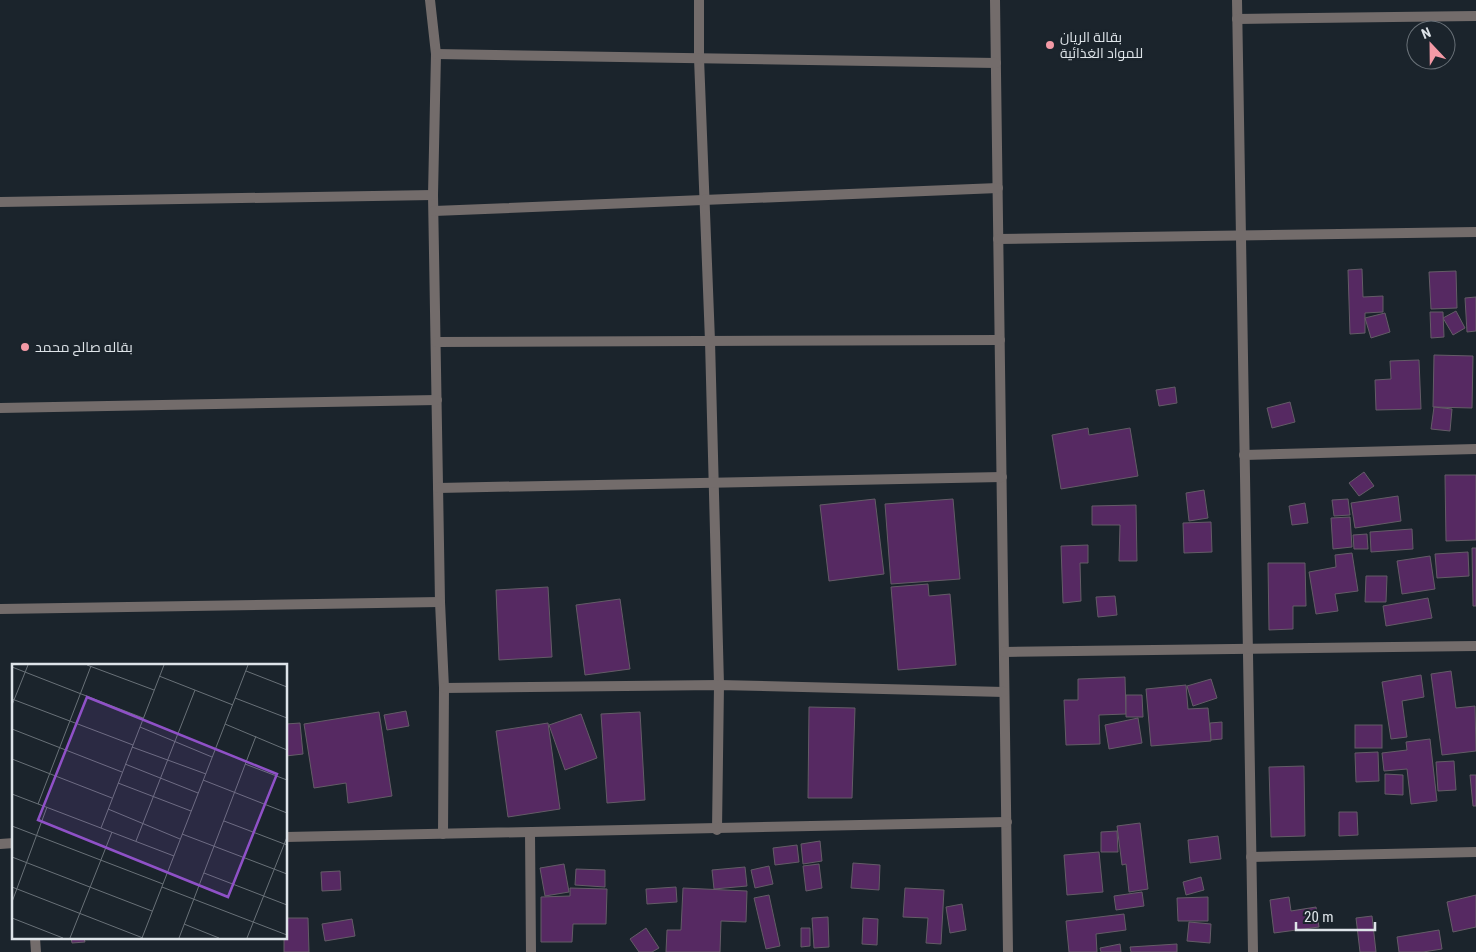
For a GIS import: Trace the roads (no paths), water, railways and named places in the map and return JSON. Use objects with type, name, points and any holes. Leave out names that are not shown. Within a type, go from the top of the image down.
[{"type":"street","points":[[430,0],[436,54],[433,195],[440,602],[444,688],[443,834]]},
{"type":"street","points":[[699,0],[699,58],[710,341],[720,685],[717,830]]},
{"type":"street","points":[[996,0],[1008,952]]},
{"type":"street","points":[[1237,0],[1253,952]]},
{"type":"street","points":[[1237,19],[1476,16]]},
{"type":"street","points":[[436,54],[996,63]]},
{"type":"street","points":[[434,210],[998,188]]},
{"type":"street","points":[[0,202],[433,195]]},
{"type":"street","points":[[998,239],[1476,232]]},
{"type":"street","points":[[436,342],[1000,340]]},
{"type":"street","points":[[0,408],[436,400]]},
{"type":"street","points":[[1244,455],[1476,450]]},
{"type":"street","points":[[438,488],[1002,477]]},
{"type":"street","points":[[0,609],[440,602]]},
{"type":"street","points":[[1004,652],[1476,646]]},
{"type":"street","points":[[444,688],[720,685],[1004,692]]},
{"type":"street","points":[[288,837],[717,830],[1007,822]]},
{"type":"street","points":[[530,833],[531,952]]},
{"type":"street","points":[[1251,857],[1476,852]]},
{"type":"place","name":"بقالة الريان للمواد الغذائية","points":[[1050,45]]},
{"type":"place","name":"بقاله صالح محمد","points":[[25,347]]}]
